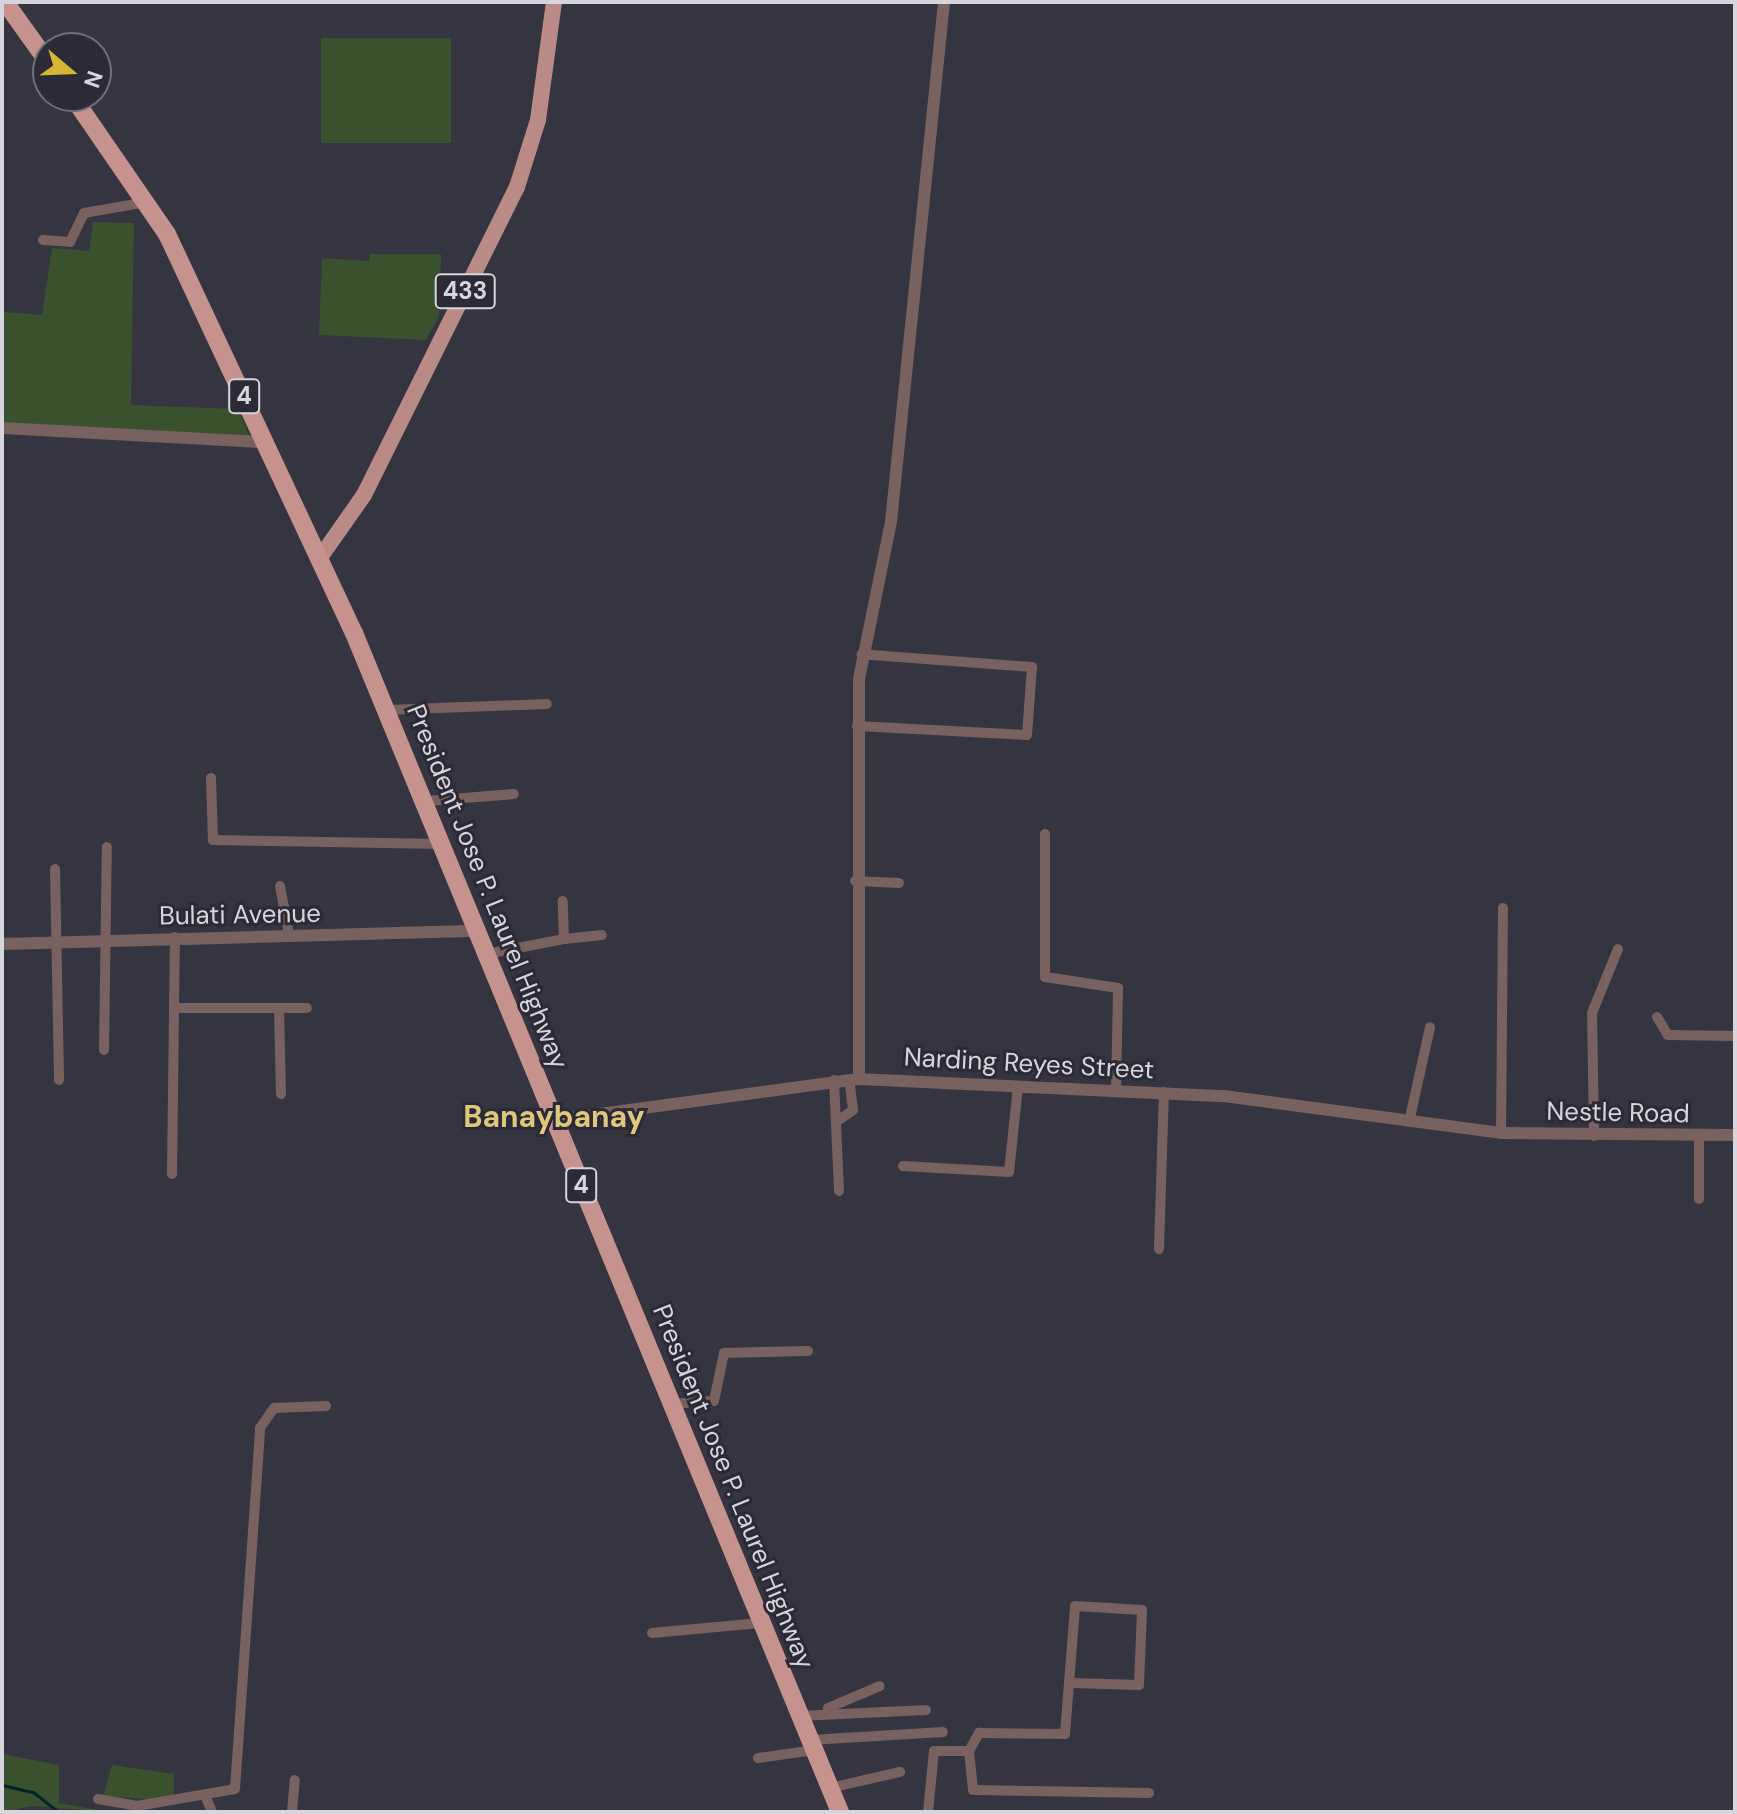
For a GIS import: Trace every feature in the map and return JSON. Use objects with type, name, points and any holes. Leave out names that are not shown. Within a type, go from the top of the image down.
[{"type":"highway","points":[[5,2],[32,40]]},
{"type":"highway","name":"President Jose P. Laurel Highway","points":[[83,112],[148,202],[388,710],[840,1812]]},
{"type":"main road","name":"433","points":[[319,559],[364,495],[517,187],[538,120],[554,2]]},
{"type":"street","points":[[836,1122],[853,1110],[857,726],[861,654],[891,522],[944,2]]},
{"type":"street","points":[[43,240],[70,242],[84,213],[148,202]]},
{"type":"street","points":[[2,428],[264,442]]},
{"type":"street","points":[[857,726],[1027,735],[1032,667],[861,654]]},
{"type":"street","points":[[388,710],[547,704]]},
{"type":"street","points":[[211,778],[213,840],[443,844]]},
{"type":"street","points":[[426,801],[514,794]]},
{"type":"street","points":[[1045,834],[1045,977],[1118,988],[1116,1090]]},
{"type":"street","points":[[104,1050],[110,939],[107,847]]},
{"type":"street","points":[[55,869],[59,1080]]},
{"type":"street","points":[[855,881],[899,883]]},
{"type":"street","points":[[280,886],[289,935]]},
{"type":"street","points":[[563,901],[564,939]]},
{"type":"street","points":[[1501,1133],[1503,908]]},
{"type":"street","name":"Bulati Avenue","points":[[2,944],[478,931]]},
{"type":"street","points":[[487,954],[602,935]]},
{"type":"street","points":[[172,1174],[175,937]]},
{"type":"street","points":[[1594,1136],[1592,1013],[1618,949]]},
{"type":"street","points":[[176,1008],[307,1008]]},
{"type":"street","points":[[279,1008],[281,1094]]},
{"type":"street","points":[[1657,1017],[1668,1035],[1735,1036]]},
{"type":"street","points":[[1409,1122],[1430,1027]]},
{"type":"street","name":"Narding Reyes Street","points":[[555,1120],[854,1079],[1164,1092],[1501,1133]]},
{"type":"street","points":[[834,1080],[839,1191]]},
{"type":"street","points":[[903,1166],[1009,1172],[1018,1087]]},
{"type":"street","points":[[1159,1249],[1164,1092]]},
{"type":"street","name":"Nestle Road","points":[[1501,1133],[1735,1135]]},
{"type":"street","points":[[1699,1135],[1699,1199]]},
{"type":"street","points":[[671,1404],[714,1401],[724,1353],[808,1351]]},
{"type":"street","points":[[98,1799],[137,1806],[207,1800],[235,1789],[240,1757],[260,1428],[274,1408],[326,1406]]},
{"type":"street","points":[[1072,1683],[1139,1685],[1142,1610],[1075,1606],[1072,1683],[1065,1734],[979,1733],[969,1751],[973,1790],[1149,1793]]},
{"type":"street","points":[[652,1633],[760,1623]]},
{"type":"street","points":[[798,1713],[836,1708],[880,1686]]},
{"type":"street","points":[[798,1713],[926,1710]]},
{"type":"street","points":[[758,1758],[812,1745],[943,1732]]},
{"type":"street","points":[[928,1812],[930,1755],[969,1751]]},
{"type":"street","points":[[830,1788],[900,1772]]},
{"type":"street","points":[[292,1812],[295,1780]]},
{"type":"street","points":[[207,1800],[212,1812]]},
{"type":"green space","points":[[321,38],[451,38],[451,143],[321,143]]},
{"type":"green space","points":[[93,222],[134,223],[131,405],[238,409],[251,440],[2,427],[2,312],[42,315],[52,248],[89,251]]},
{"type":"green space","points":[[370,254],[441,254],[439,316],[426,340],[319,335],[322,258],[369,261]]},
{"type":"green space","points":[[2,1754],[59,1765],[59,1803],[108,1812],[32,1806],[2,1812]]},
{"type":"green space","points":[[112,1765],[174,1774],[174,1801],[103,1796]]},
{"type":"waterway","points":[[2,1785],[33,1792],[59,1812]]},
{"type":"district","name":"Banaybanay","points":[[554,1117]]}]
